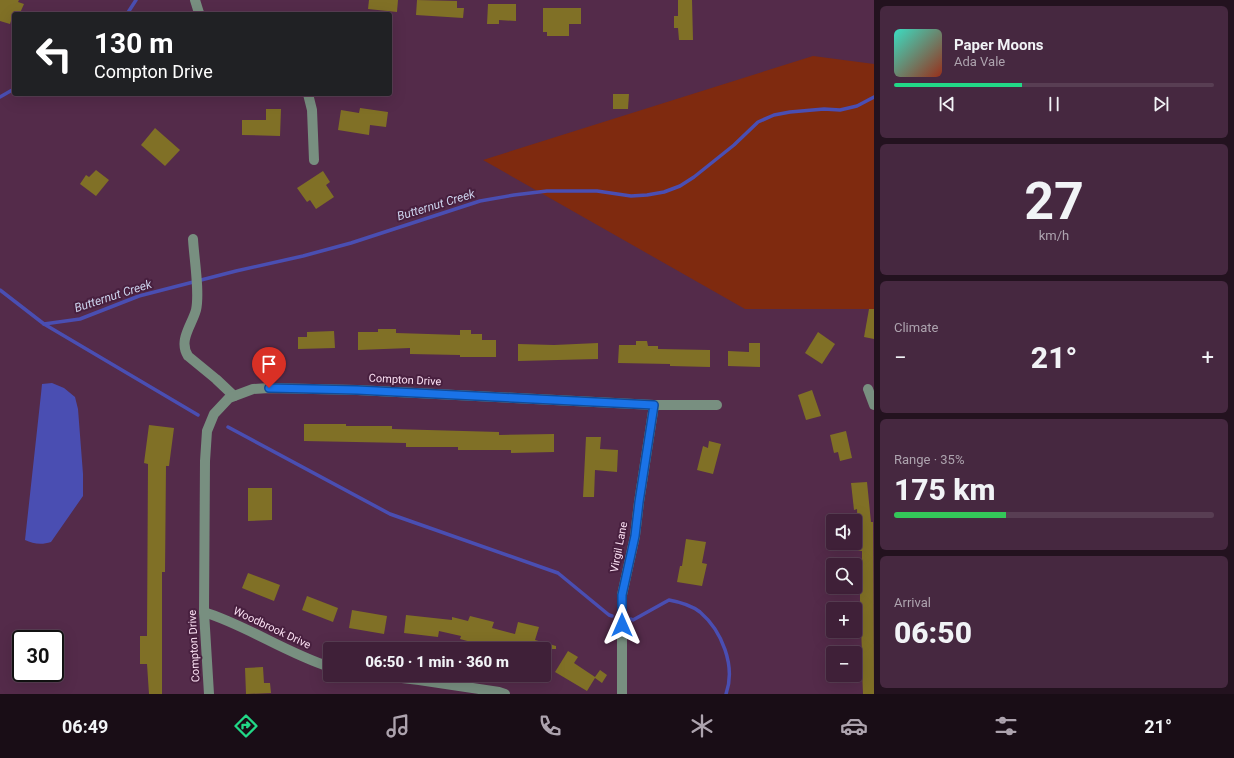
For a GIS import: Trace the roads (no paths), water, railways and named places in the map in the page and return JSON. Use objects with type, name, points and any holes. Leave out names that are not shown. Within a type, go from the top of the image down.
[{"type":"street","points":[[195,0],[199,12]]},
{"type":"street","points":[[308,96],[312,110],[314,160]]},
{"type":"street","points":[[193,239],[197,300],[196,311],[185,339],[186,352],[188,356],[234,396]]},
{"type":"street","name":"Compton Drive","points":[[209,694],[204,612],[204,462],[207,431],[214,414],[229,398],[253,389],[269,388],[357,390],[654,405],[717,405]]},
{"type":"street","points":[[868,389],[874,405]]},
{"type":"street","name":"Virgil Lane","points":[[622,694],[622,595],[635,536],[654,405]]},
{"type":"street","name":"Woodbrook Drive","points":[[204,612],[249,630],[323,664]]},
{"type":"street","points":[[432,682],[505,694]]},
{"type":"waterway","points":[[128,12],[136,0]]},
{"type":"waterway","points":[[0,97],[12,90]]},
{"type":"waterway","name":"Butternut Creek","points":[[44,324],[80,319],[139,296],[351,243],[480,201],[547,191],[597,191],[631,196],[664,192],[680,186],[694,177],[734,145],[758,122],[774,115],[790,112],[824,109],[840,110],[857,106],[874,97]]},
{"type":"waterway","points":[[0,290],[44,324],[198,415]]},
{"type":"waterway","points":[[228,427],[390,514],[558,573],[612,616]]},
{"type":"waterway","points":[[631,619],[633,620],[669,600],[693,607],[700,612],[715,629],[725,650],[729,672],[729,683],[726,694]]}]
